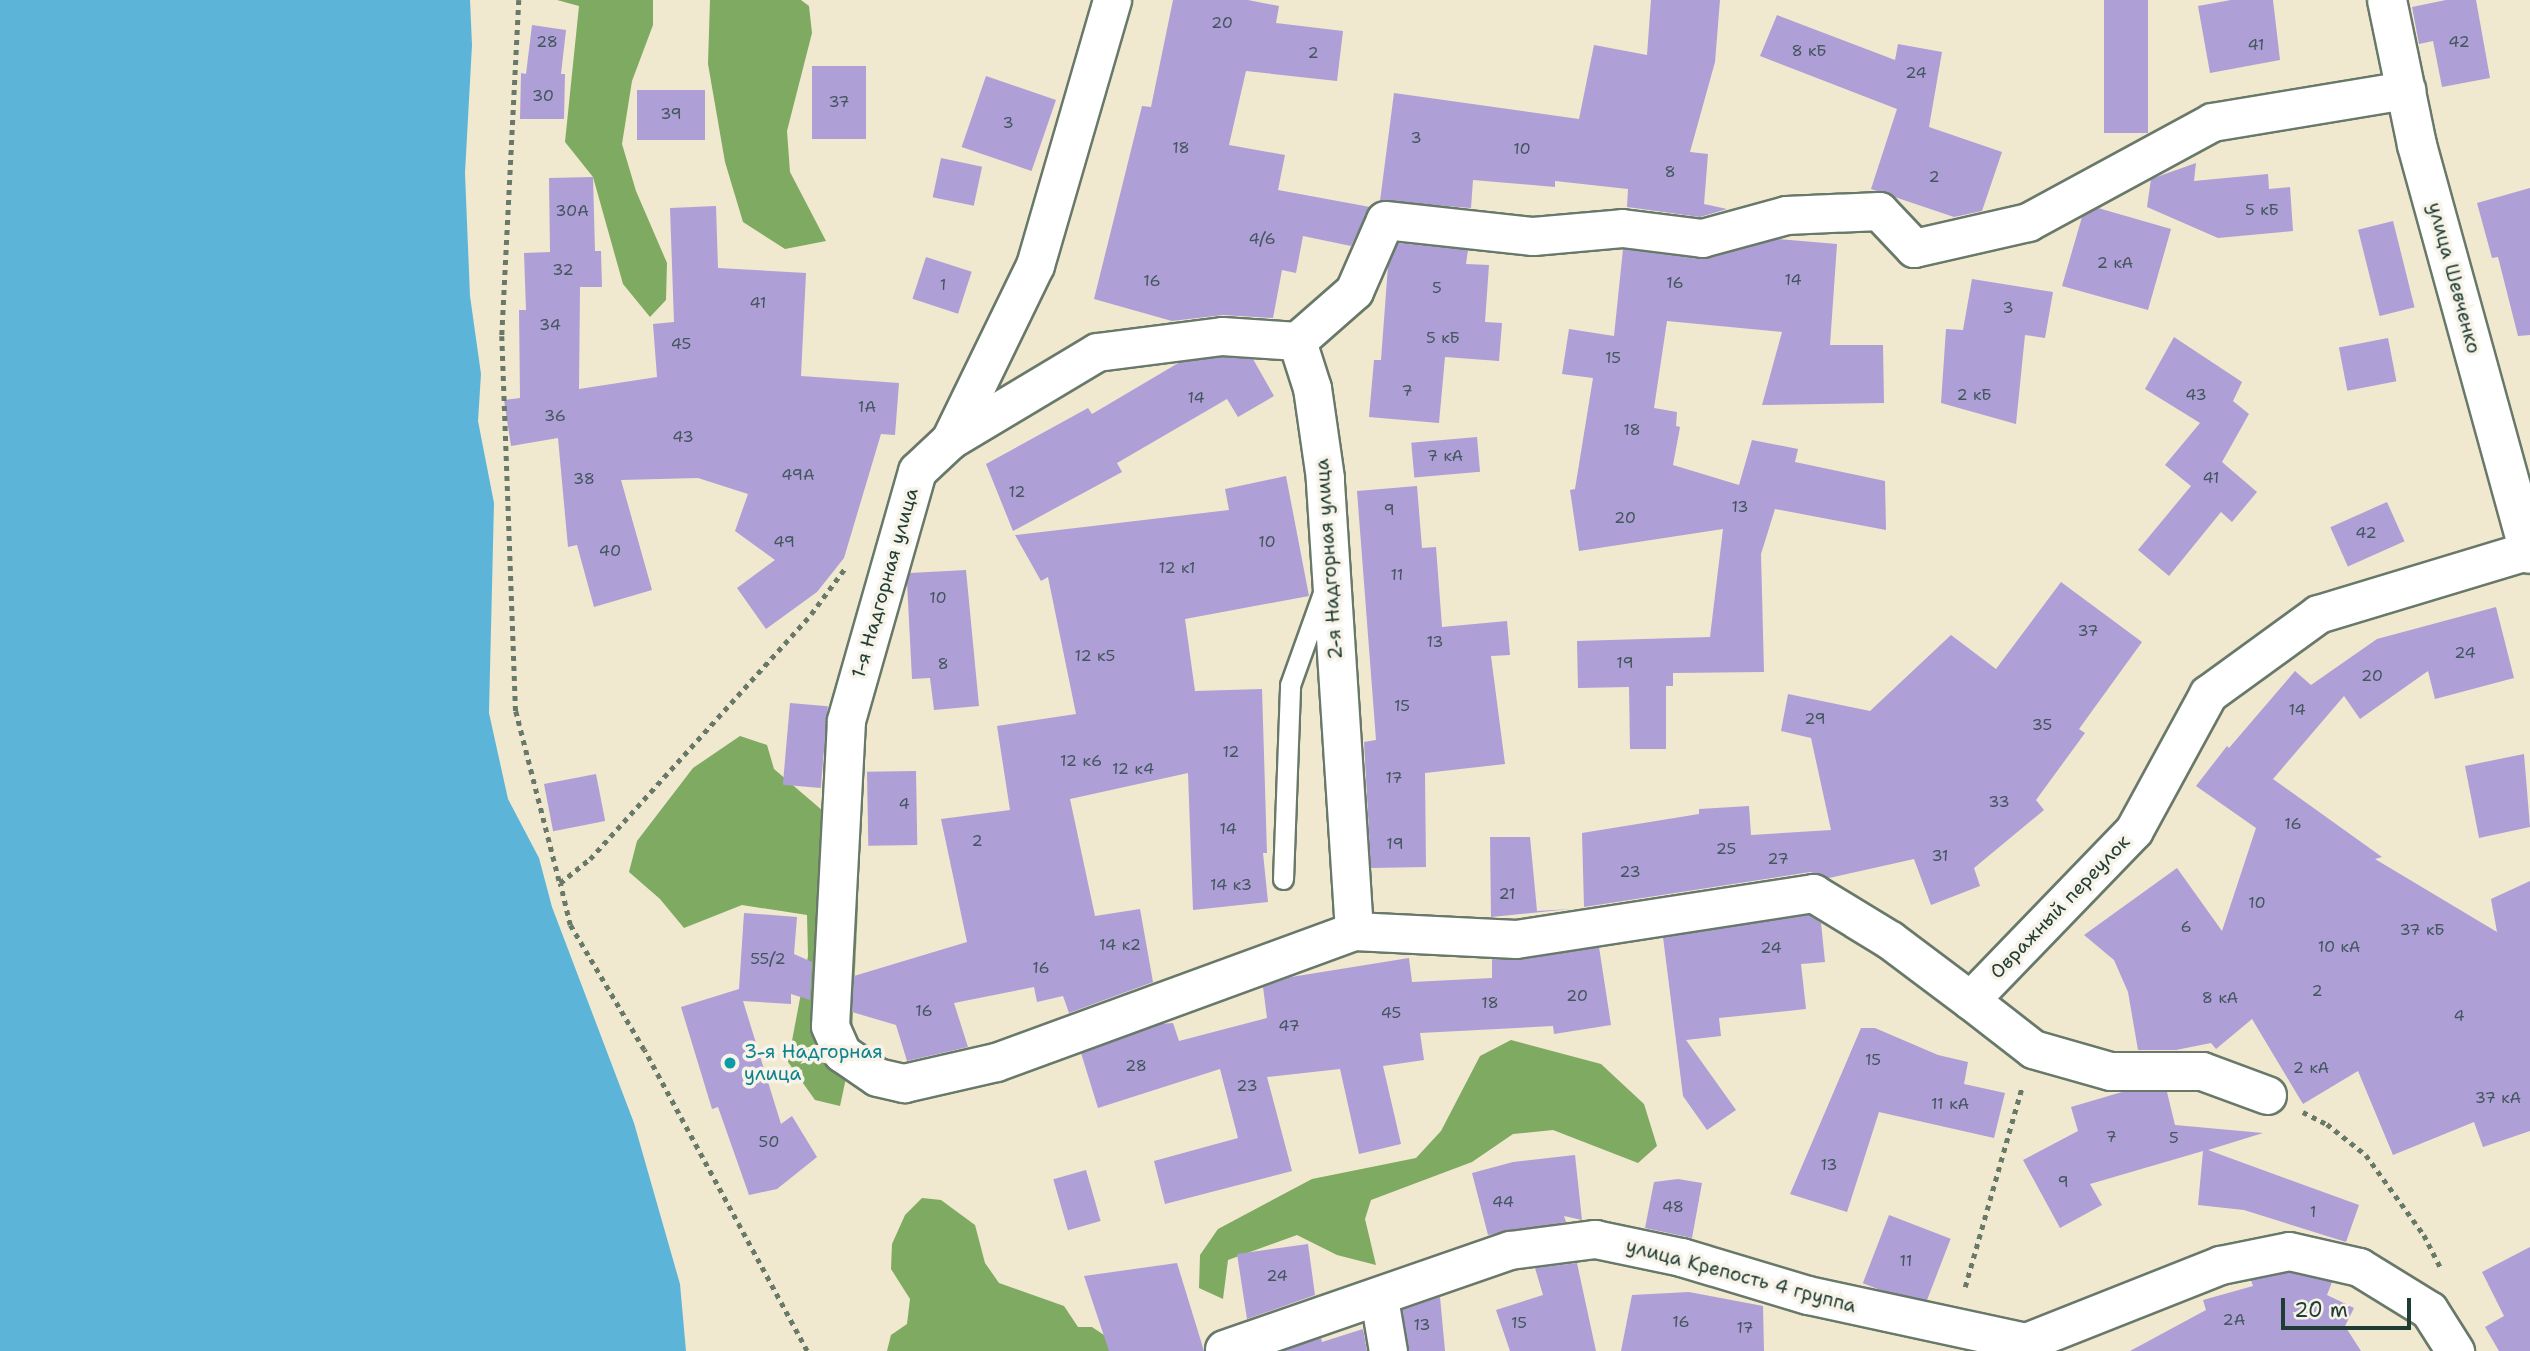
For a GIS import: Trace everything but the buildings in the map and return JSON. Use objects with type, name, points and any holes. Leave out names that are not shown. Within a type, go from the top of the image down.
[{"type":"street","name":"1-я Надгорная улица","points":[[1112,0],[1035,265],[950,440],[917,471],[846,721],[830,1026],[842,1053],[877,1077],[904,1083],[996,1062],[1354,932]]},
{"type":"street","name":"улица Шевченко","points":[[2386,0],[2406,90],[2530,552]]},
{"type":"street","points":[[950,440],[1097,352],[1223,336],[1297,341],[1354,291],[1385,220],[1533,236],[1622,228],[1702,238],[1786,215],[1879,211],[1914,248],[2028,222],[2212,122],[2406,90]]},
{"type":"street","name":"2-я Надгорная улица","points":[[1297,341],[1312,388],[1325,478],[1354,932]]},
{"type":"street","name":"Овражный переулок","points":[[1970,1000],[2134,830],[2208,694],[2318,614],[2530,552]]},
{"type":"street","points":[[1354,932],[1516,939],[1813,893],[1891,940],[2033,1049],[2110,1071],[2202,1071],[2267,1095]]},
{"type":"street","name":"улица Крепость 4 группа","points":[[1224,1349],[1379,1298],[1510,1250],[1595,1239],[1681,1257],[1808,1295],[2022,1347],[2220,1265],[2289,1251],[2359,1267],[2429,1310],[2455,1351]]},
{"type":"street","points":[[1379,1298],[1388,1351]]},
{"type":"lane","points":[[1283,879],[1290,685],[1332,573]]},
{"type":"path","points":[[519,0],[502,335],[516,710],[570,925],[644,1050],[807,1351]]},
{"type":"path","points":[[560,883],[590,859],[811,614],[852,559]]},
{"type":"path","points":[[1954,1329],[2033,1049]]},
{"type":"path","points":[[2267,1095],[2327,1124],[2366,1155],[2424,1235],[2442,1270]]},
{"type":"green space","points":[[557,0],[653,0],[653,25],[632,81],[622,144],[636,191],[667,263],[666,300],[650,317],[623,284],[593,177],[565,142],[579,6]]},
{"type":"green space","points":[[710,0],[801,0],[809,6],[812,33],[787,131],[790,172],[826,241],[785,249],[743,222],[725,162],[708,64]]},
{"type":"green space","points":[[740,736],[767,745],[774,769],[823,811],[826,848],[858,907],[851,1055],[840,1106],[815,1100],[788,1062],[808,956],[807,915],[742,905],[684,928],[660,899],[629,872],[637,841],[693,768]]},
{"type":"green space","points":[[1511,1040],[1601,1064],[1644,1104],[1657,1146],[1638,1163],[1553,1130],[1513,1134],[1472,1162],[1371,1200],[1365,1219],[1376,1265],[1337,1255],[1297,1235],[1228,1260],[1223,1299],[1199,1288],[1200,1255],[1218,1229],[1312,1179],[1416,1158],[1441,1131],[1480,1056]]},
{"type":"green space","points":[[922,1198],[941,1200],[975,1225],[985,1263],[999,1283],[1064,1306],[1078,1327],[1092,1327],[1107,1337],[1115,1351],[887,1351],[891,1335],[907,1324],[910,1299],[891,1269],[892,1244],[905,1215]]},
{"type":"water","points":[[0,0],[470,0],[472,45],[465,173],[470,296],[481,374],[478,421],[494,503],[489,713],[508,799],[539,858],[552,907],[634,1123],[680,1284],[686,1351],[0,1351]]},
{"type":"place","name":"3-я Надгорная улица","points":[[730,1063]]}]
